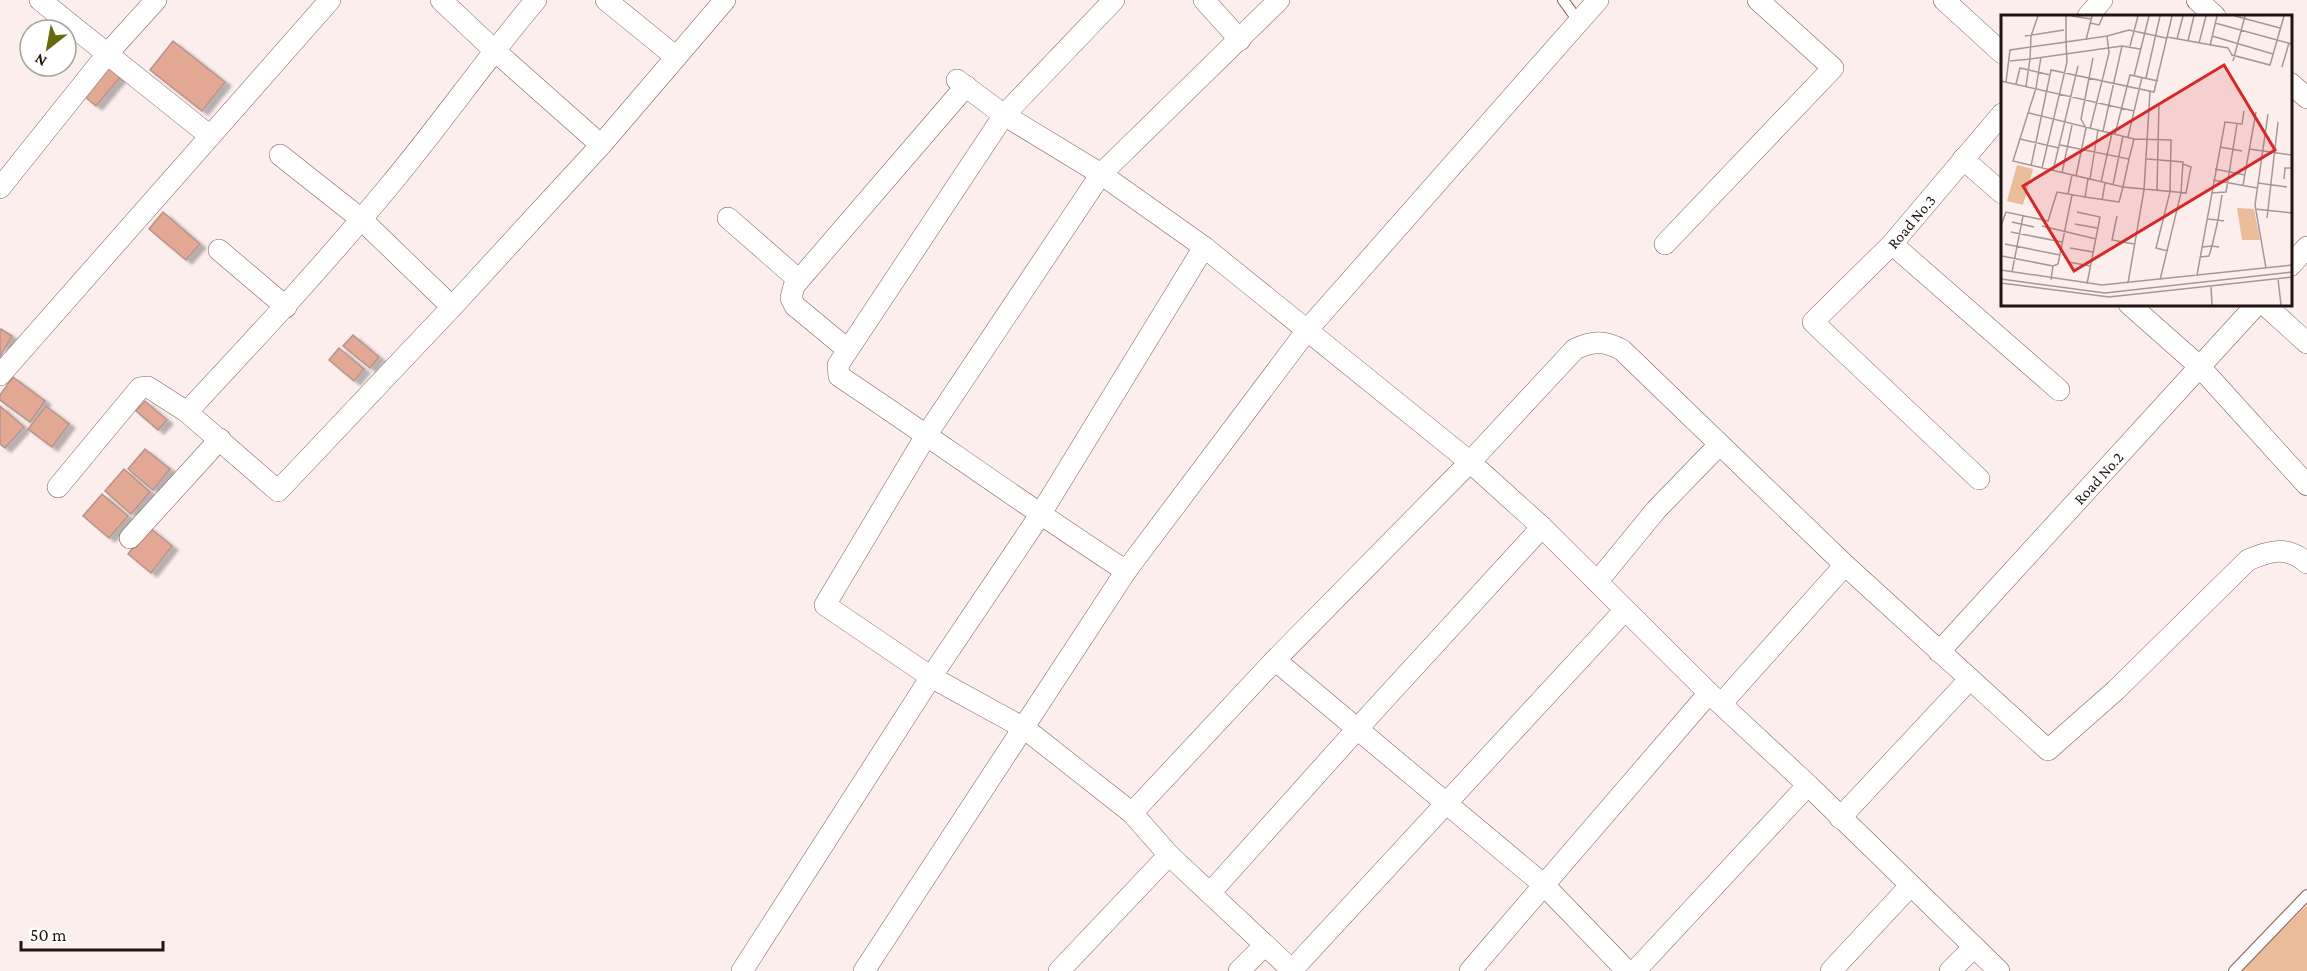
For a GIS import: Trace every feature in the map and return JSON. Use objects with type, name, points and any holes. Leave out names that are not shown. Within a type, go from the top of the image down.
[{"type":"street","points":[[40,0],[210,136]]},
{"type":"street","points":[[0,188],[108,53],[156,0]]},
{"type":"street","points":[[0,375],[330,0]]},
{"type":"street","points":[[441,0],[601,145]]},
{"type":"street","points":[[187,412],[286,307],[391,184],[494,50],[536,0]]},
{"type":"street","points":[[606,0],[676,57]]},
{"type":"street","points":[[58,487],[140,388],[148,387],[187,412],[278,491],[601,145],[725,0]]},
{"type":"street","points":[[1114,0],[1004,115],[847,349],[838,365],[838,376],[927,434],[1040,515],[1126,571]]},
{"type":"street","points":[[1204,0],[1240,40]]},
{"type":"street","points":[[1279,0],[1101,174],[927,434],[825,605],[931,677],[1024,728],[1132,813],[1169,855],[1293,970],[1625,610]]},
{"type":"street","points":[[864,971],[1126,571],[1308,329],[1598,0]]},
{"type":"street","points":[[1665,244],[1833,68],[1758,0]]},
{"type":"street","points":[[1944,0],[2001,52]]},
{"type":"street","points":[[2089,15],[2102,0]]},
{"type":"street","points":[[2197,0],[2214,15]]},
{"type":"street","points":[[847,349],[795,306],[791,298],[794,286],[962,83],[1004,115],[1101,174],[1204,247],[1470,462],[1542,527],[1715,698],[1999,971]]},
{"type":"street","points":[[2292,85],[2307,98]]},
{"type":"street","name":"Road No.3","points":[[1979,479],[1813,322],[1892,244],[2001,115]]},
{"type":"street","points":[[280,155],[361,219],[452,307]]},
{"type":"street","points":[[1963,159],[2001,192]]},
{"type":"street","points":[[728,218],[799,280]]},
{"type":"street","points":[[1892,244],[2059,390]]},
{"type":"street","points":[[742,971],[931,677],[1040,515],[1204,247]]},
{"type":"street","points":[[2292,264],[2307,247]]},
{"type":"street","points":[[219,250],[286,307]]},
{"type":"street","points":[[2131,306],[2199,366],[2307,485]]},
{"type":"street","name":"Road No.2","points":[[1939,652],[2255,306]]},
{"type":"street","points":[[2266,306],[2307,343]]},
{"type":"street","points":[[1132,813],[1275,660],[1470,462],[1575,349],[1589,342],[1611,344],[1622,350],[1845,565],[2048,750],[2116,690],[2248,561],[2274,550],[2298,555],[2307,563]]},
{"type":"street","points":[[130,538],[220,439]]},
{"type":"street","points":[[1597,582],[1656,510],[1719,445]]},
{"type":"street","points":[[1210,893],[1542,527]]},
{"type":"street","points":[[1470,971],[1544,885],[1715,698],[1845,565]]},
{"type":"street","points":[[1275,660],[1544,885],[1627,971]]},
{"type":"street","points":[[1840,818],[1969,680]]},
{"type":"street","points":[[1635,971],[1808,785]]},
{"type":"street","points":[[1059,971],[1169,855]]},
{"type":"street","points":[[1831,971],[1910,886]]},
{"type":"street","points":[[1239,971],[1265,945]]},
{"type":"street","points":[[1950,971],[1974,947]]},
{"type":"lane","points":[[1563,0],[1579,22]]},
{"type":"lane","points":[[2234,971],[2307,895]]},
{"type":"shaded area","points":[[2307,905],[2307,971],[2239,971]]},
{"type":"building","points":[[173,41],[225,82],[202,111],[150,70]]},
{"type":"building","points":[[110,63],[123,74],[96,106],[83,95]]},
{"type":"building","points":[[163,212],[200,244],[186,260],[149,229]]},
{"type":"building","points":[[1,329],[12,336],[0,357],[0,331]]},
{"type":"building","points":[[353,335],[379,357],[370,368],[343,346]]},
{"type":"building","points":[[339,348],[364,369],[354,381],[329,360]]},
{"type":"building","points":[[13,377],[45,401],[30,422],[0,400],[0,395]]},
{"type":"building","points":[[145,401],[167,420],[158,430],[136,411]]},
{"type":"building","points":[[0,406],[24,427],[5,448],[0,444]]},
{"type":"building","points":[[46,406],[69,424],[52,447],[28,429]]},
{"type":"building","points":[[145,449],[170,469],[153,490],[128,469]]},
{"type":"building","points":[[124,469],[150,492],[131,514],[105,491]]},
{"type":"building","points":[[102,494],[128,516],[109,538],[83,516]]},
{"type":"building","points":[[149,527],[172,546],[151,573],[128,554]]}]
